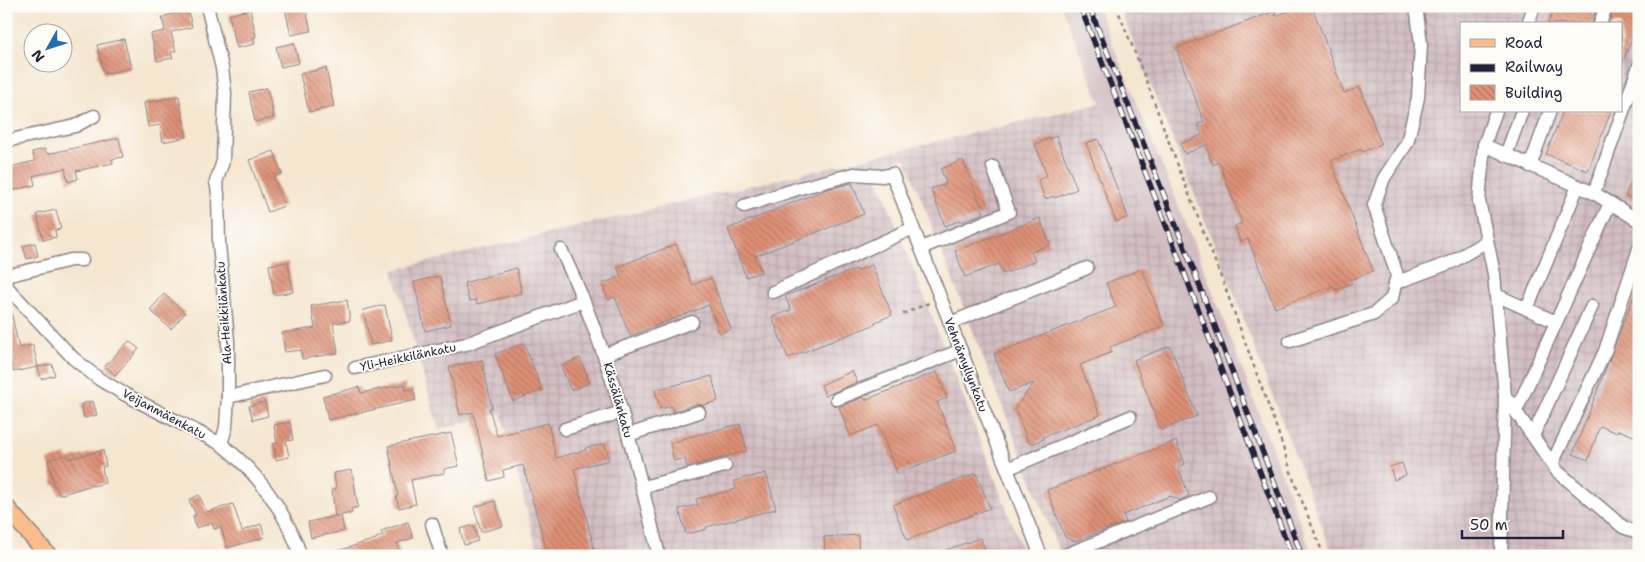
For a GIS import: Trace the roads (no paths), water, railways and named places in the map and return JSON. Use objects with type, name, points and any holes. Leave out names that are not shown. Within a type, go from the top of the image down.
[{"type":"main road","points":[[6,507],[49,556]]},
{"type":"street","name":"Ala-Heikkilänkatu","points":[[207,6],[224,80],[223,161],[216,182],[219,244],[227,323],[228,396],[226,427],[221,444]]},
{"type":"street","points":[[1290,341],[1374,314],[1392,298],[1397,275],[1374,205],[1384,178],[1407,143],[1418,98],[1421,44],[1416,6]]},
{"type":"street","points":[[1529,22],[1534,6]]},
{"type":"street","points":[[1601,22],[1606,6]]},
{"type":"street","points":[[1622,98],[1626,85],[1639,66]]},
{"type":"street","points":[[1496,112],[1484,145],[1479,201],[1494,274],[1505,396],[1501,556]]},
{"type":"street","points":[[1506,155],[1522,112]]},
{"type":"street","points":[[1530,166],[1550,112]]},
{"type":"street","points":[[1594,193],[1618,112]]},
{"type":"street","points":[[6,142],[75,126],[94,116]]},
{"type":"street","points":[[1484,145],[1594,193],[1639,221]]},
{"type":"street","points":[[921,248],[1009,212],[993,167]]},
{"type":"street","name":"Vehnämyllynkatu","points":[[744,206],[800,188],[854,174],[883,176],[892,174],[1041,556]]},
{"type":"street","points":[[1527,309],[1578,186]]},
{"type":"street","points":[[1516,411],[1610,203]]},
{"type":"street","points":[[773,292],[913,228]]},
{"type":"street","points":[[1395,283],[1452,262],[1487,241]]},
{"type":"street","points":[[1552,464],[1606,351],[1639,249]]},
{"type":"street","name":"Kässälänkatu","points":[[561,250],[604,354],[643,487],[659,556]]},
{"type":"street","points":[[6,276],[71,260],[82,260]]},
{"type":"street","points":[[950,323],[1087,268]]},
{"type":"street","name":"Veijanmäenkatu","points":[[6,286],[73,358],[99,379],[221,444],[244,464],[262,483],[286,520],[301,556]]},
{"type":"street","points":[[1496,295],[1556,322]]},
{"type":"street","name":"Yli-Heikkilänkatu","points":[[355,368],[466,344],[583,301]]},
{"type":"street","points":[[1533,436],[1592,306]]},
{"type":"street","points":[[604,354],[692,322]]},
{"type":"street","points":[[837,399],[960,350]]},
{"type":"street","points":[[228,396],[325,375]]},
{"type":"street","points":[[1505,396],[1557,470],[1623,528],[1637,529]]},
{"type":"street","points":[[565,429],[622,412]]},
{"type":"street","points":[[628,436],[699,412]]},
{"type":"street","points":[[1007,469],[1130,417]]},
{"type":"street","points":[[643,487],[725,466]]},
{"type":"street","points":[[1063,556],[1209,497]]},
{"type":"street","points":[[432,524],[442,556]]},
{"type":"railway","points":[[1080,6],[1178,256],[1292,556]]},
{"type":"railway","points":[[1089,6],[1194,271],[1302,556]]}]
